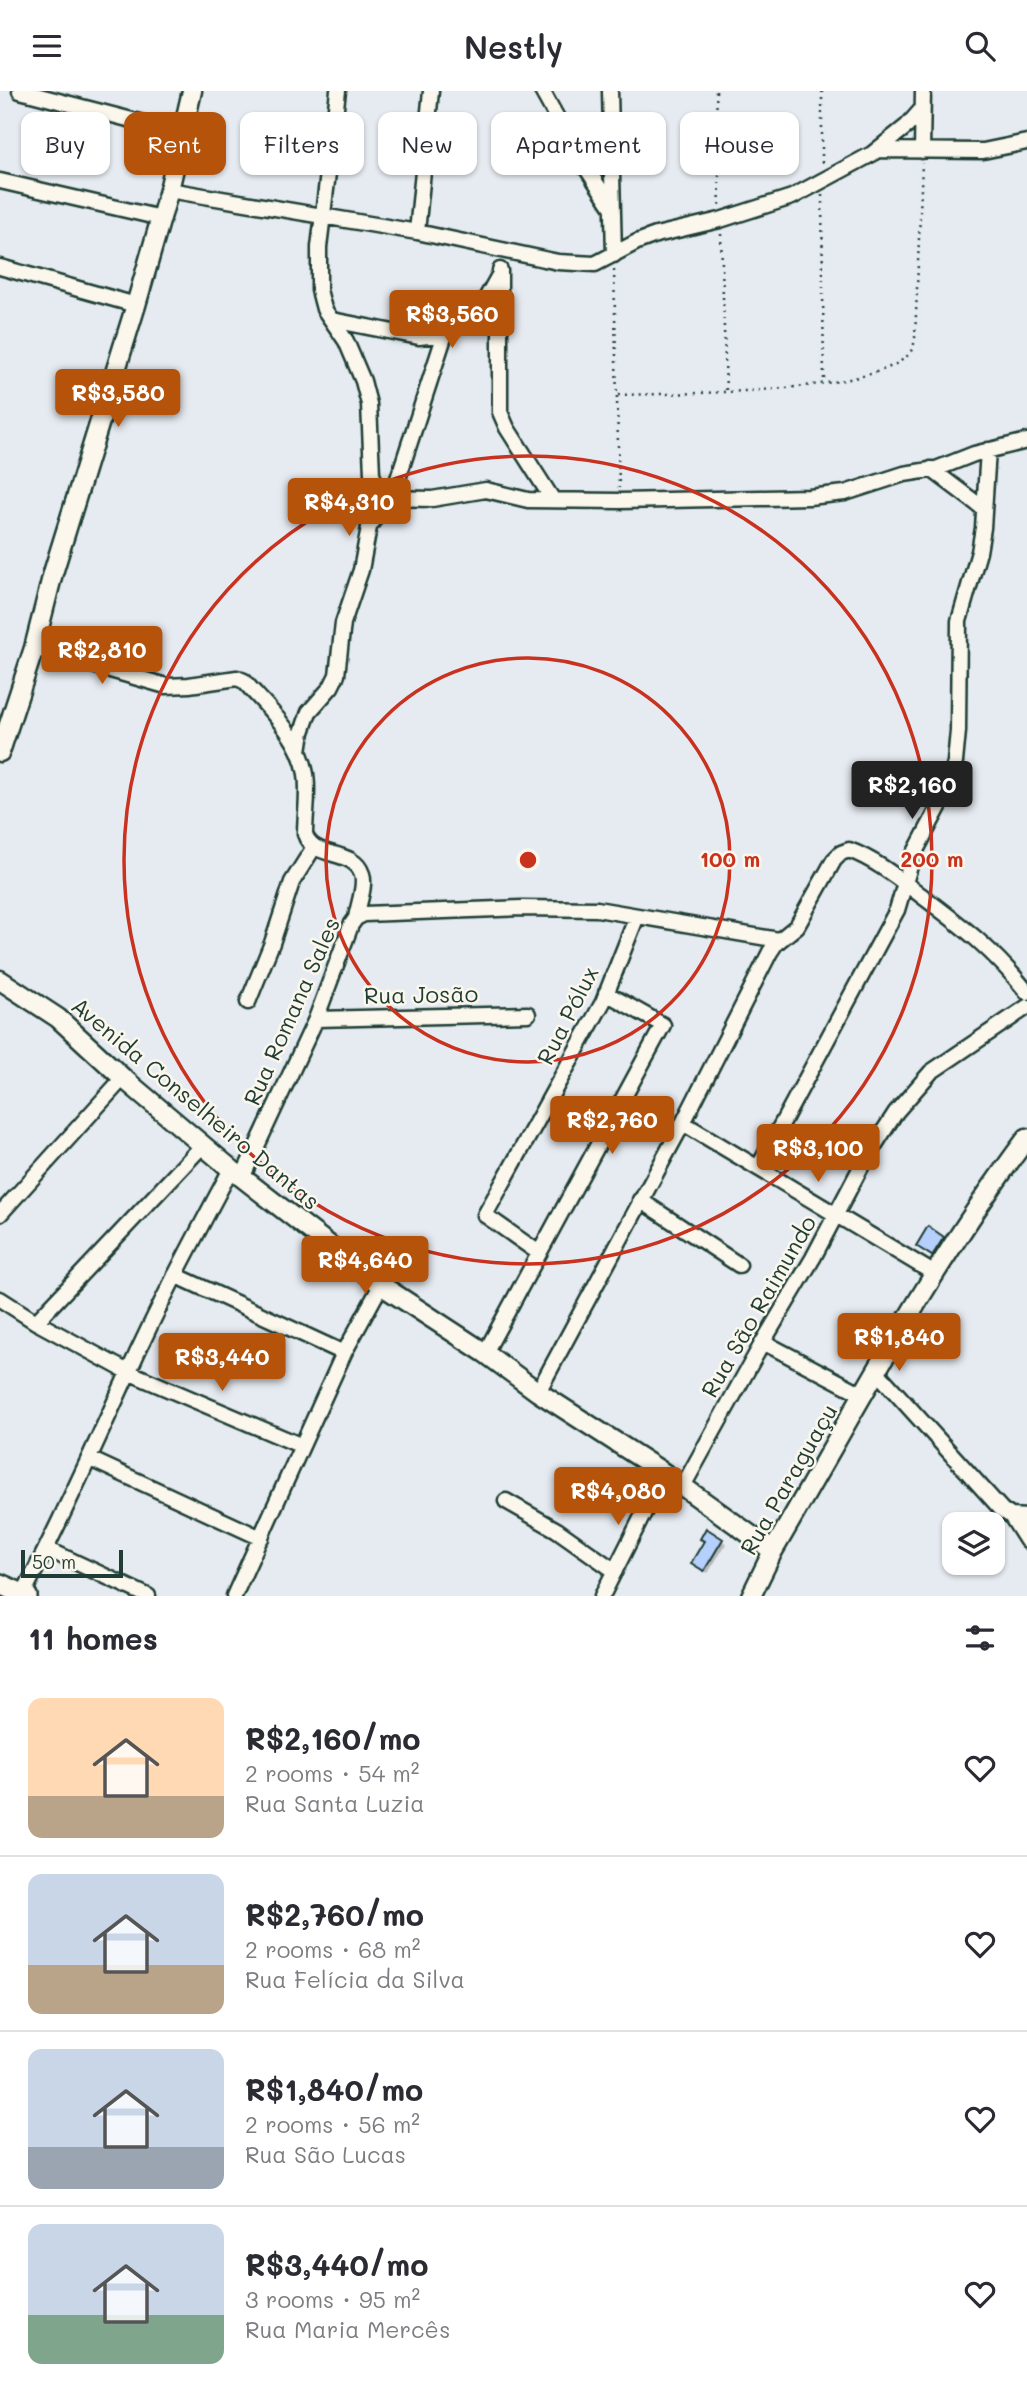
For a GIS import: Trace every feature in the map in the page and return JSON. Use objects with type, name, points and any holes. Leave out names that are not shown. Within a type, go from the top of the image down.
[{"type":"main road","points":[[0,1584],[25,1595]]},
{"type":"street","points":[[20,91],[124,118]]},
{"type":"street","points":[[187,112],[192,91]]},
{"type":"street","points":[[338,91],[322,218],[318,279],[321,301],[346,341],[363,381],[369,404],[372,474],[379,493],[389,499],[432,499],[486,489],[528,500],[553,501],[809,497],[845,493],[1027,441]]},
{"type":"street","points":[[417,232],[431,91]]},
{"type":"street","points":[[542,91],[577,154],[612,207]]},
{"type":"street","points":[[610,91],[614,255]]},
{"type":"street","points":[[922,152],[923,91]]},
{"type":"street","points":[[169,190],[417,232],[558,262],[595,264],[656,235],[720,220],[792,197],[877,150],[907,126],[922,109]]},
{"type":"street","points":[[877,150],[983,151],[1027,142]]},
{"type":"street","points":[[0,752],[34,648],[53,573],[136,305],[172,175]]},
{"type":"street","points":[[0,181],[161,218]]},
{"type":"street","points":[[503,250],[500,271],[500,412],[507,428],[553,501]]},
{"type":"street","points":[[0,267],[136,305]]},
{"type":"street","points":[[332,320],[419,337],[445,334],[468,319],[484,302],[494,288],[500,271]]},
{"type":"street","points":[[299,751],[309,712],[331,687],[337,675],[343,623],[361,570],[369,527],[389,499],[398,478],[445,334]]},
{"type":"street","points":[[758,1168],[897,910],[913,856],[948,790],[955,762],[958,730],[958,621],[979,552],[988,450]]},
{"type":"street","points":[[931,469],[984,509]]},
{"type":"street","points":[[34,648],[166,686],[241,678],[281,723],[299,751],[306,775],[307,841],[314,847],[353,862],[362,873],[363,883],[356,918]]},
{"type":"street","points":[[248,1002],[272,943],[292,882],[314,847]]},
{"type":"street","points":[[538,1392],[683,1123],[770,952],[779,940],[797,926],[834,860],[841,853],[855,853],[905,884],[986,944],[1027,992]]},
{"type":"street","name":"Rua Romana Sales","points":[[25,1595],[175,1275],[236,1174],[316,1019],[356,918],[373,913],[566,907],[597,909],[779,940]]},
{"type":"street","name":"Rua Pólux","points":[[539,1253],[485,1215],[606,993],[637,916]]},
{"type":"street","name":"Avenida Conselheiro Dantas","points":[[0,980],[58,1018],[123,1078],[236,1174],[381,1285],[485,1353],[538,1392],[664,1473],[773,1551]]},
{"type":"street","points":[[485,1353],[663,1025],[606,993]]},
{"type":"street","name":"Rua São Raimundo","points":[[682,1488],[863,1163],[896,1112],[932,1072],[1027,1007]]},
{"type":"street","name":"Rua Josão","points":[[316,1019],[528,1014]]},
{"type":"street","points":[[0,1214],[123,1078]]},
{"type":"street","points":[[683,1123],[935,1274]]},
{"type":"street","name":"Rua Paraguaçu","points":[[751,1596],[773,1551],[935,1274],[981,1202],[1027,1138]]},
{"type":"street","points":[[36,1322],[203,1145]]},
{"type":"street","points":[[640,1200],[739,1265]]},
{"type":"street","points":[[175,1275],[344,1353]]},
{"type":"street","points":[[234,1596],[344,1353],[381,1285]]},
{"type":"street","points":[[0,1299],[36,1322],[128,1372],[302,1446]]},
{"type":"street","points":[[763,1342],[864,1395]]},
{"type":"street","points":[[877,1372],[1002,1510],[1011,1516],[1027,1541]]},
{"type":"street","points":[[90,1459],[261,1538]]},
{"type":"street","points":[[602,1596],[664,1473]]},
{"type":"street","points":[[506,1501],[556,1530],[615,1571]]},
{"type":"street","points":[[1011,1516],[1027,1517]]},
{"type":"street","points":[[47,1549],[148,1596]]},
{"type":"path","points":[[716,91],[726,391]]},
{"type":"path","points":[[822,91],[824,384]]},
{"type":"path","points":[[618,395],[824,384],[876,372],[900,361],[912,349],[915,338],[922,152]]},
{"type":"path","points":[[614,255],[620,502]]},
{"type":"building","points":[[928,1226],[944,1237],[932,1256],[916,1246]]},
{"type":"building","points":[[706,1528],[723,1539],[704,1571],[691,1563],[704,1541],[700,1539]]}]
